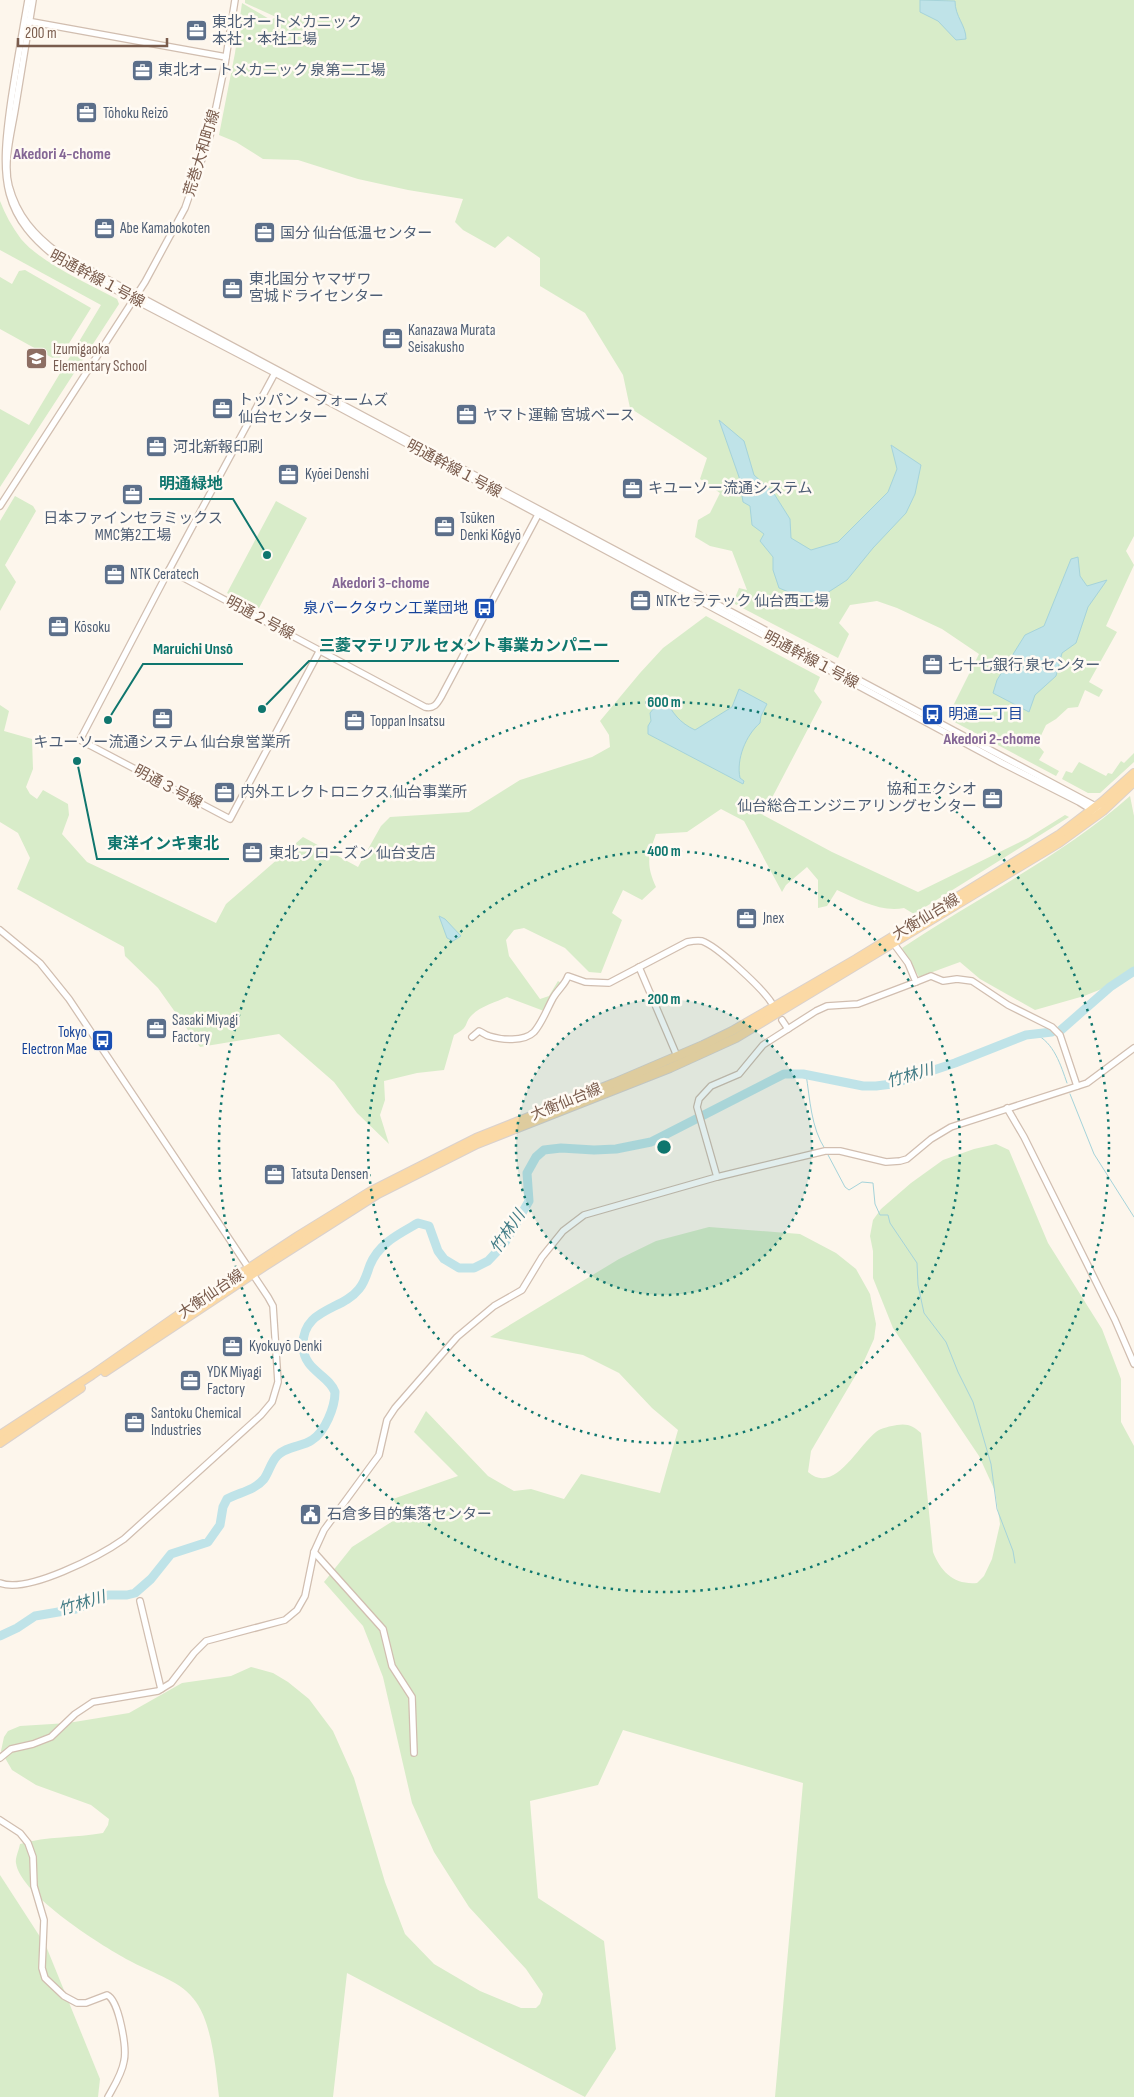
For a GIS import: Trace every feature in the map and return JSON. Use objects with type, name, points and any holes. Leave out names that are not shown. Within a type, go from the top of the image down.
[{"type":"main road","name":"大衡仙台線","points":[[0,1436],[371,1191],[453,1148],[703,1046],[763,1015],[1097,811],[1134,773]]},
{"type":"main road","name":"大衡仙台線","points":[[0,1443],[251,1271],[362,1204],[477,1144],[670,1068],[736,1038],[1059,843],[1134,782]]},
{"type":"street","points":[[27,22],[28,0]]},
{"type":"street","points":[[27,22],[33,0]]},
{"type":"street","name":"荒巻大和町線","points":[[0,506],[172,235],[191,192],[210,136],[235,0]]},
{"type":"street","points":[[27,22],[226,57]]},
{"type":"street","name":"明通幹線１号線","points":[[27,22],[7,173],[18,213],[42,241],[135,296],[1097,811]]},
{"type":"street","points":[[169,570],[276,371]]},
{"type":"street","name":"明通２号線","points":[[169,570],[425,707],[434,706],[441,697],[540,512]]},
{"type":"street","name":"明通３号線","points":[[169,570],[80,740],[230,820],[320,650]]},
{"type":"street","points":[[0,930],[40,963],[69,999],[273,1306],[278,1382],[277,1392],[267,1408],[159,1508],[111,1549],[81,1564],[32,1583],[19,1586],[0,1583]]},
{"type":"street","points":[[472,1037],[479,1031],[490,1036],[506,1039],[531,1034],[540,1023],[557,990],[565,984],[568,976],[585,982],[609,983],[686,942],[702,941],[708,944],[760,986],[771,1002]]},
{"type":"street","points":[[894,944],[908,963],[916,982]]},
{"type":"street","points":[[639,967],[677,1056]]},
{"type":"street","points":[[717,1177],[697,1107],[704,1092],[710,1086],[739,1074],[763,1044],[816,1011],[827,1006],[858,1004],[931,976],[943,981],[951,979],[969,980],[1008,1005],[1048,1024],[1060,1035],[1077,1086]]},
{"type":"street","points":[[782,1020],[788,1029]]},
{"type":"street","points":[[0,1758],[11,1748],[33,1744],[51,1737],[75,1714],[93,1702],[161,1689],[171,1684],[194,1653],[206,1641],[285,1620],[298,1610],[305,1596],[314,1552],[324,1530],[378,1455],[387,1420],[395,1408],[457,1337],[494,1306],[522,1290],[542,1257],[564,1231],[584,1214],[717,1177],[825,1151],[840,1151],[886,1162],[907,1159],[931,1139],[951,1126],[1088,1083],[1134,1048]]},
{"type":"street","points":[[1007,1108],[1024,1137],[1115,1320],[1134,1364]]},
{"type":"street","points":[[314,1552],[383,1629],[392,1666],[412,1697],[414,1753]]},
{"type":"street","points":[[140,1601],[161,1689]]},
{"type":"street","points":[[0,1820],[20,1833],[28,1844],[33,1856],[34,1886],[44,1920],[42,1968],[45,1978],[59,1992],[72,2001],[86,2003],[107,1995],[112,1998],[122,2030],[126,2053],[122,2068],[108,2097]]},
{"type":"green space","points":[[245,0],[1134,0],[1134,536],[1126,551],[1134,565],[1106,626],[1117,632],[1089,682],[1103,690],[1099,697],[1085,690],[1078,707],[1068,708],[1046,725],[1037,744],[1044,752],[1039,760],[1059,771],[1056,776],[947,718],[979,654],[942,629],[877,601],[850,605],[839,623],[849,634],[838,658],[733,603],[739,588],[747,590],[732,551],[710,546],[695,537],[698,520],[710,513],[720,493],[700,479],[707,458],[630,408],[623,375],[585,313],[540,286],[540,258],[508,236],[495,248],[463,230],[455,222],[463,199],[358,179],[298,160],[263,159],[236,142],[219,135],[235,53],[242,3],[271,20],[276,17],[245,3]]},
{"type":"green space","points":[[0,201],[6,216],[21,239],[30,248],[53,265],[117,299],[119,304],[0,487],[0,409],[29,425],[101,305],[0,250]]},
{"type":"green space","points":[[25,270],[91,308],[58,361],[0,329],[0,277],[12,284],[19,271]]},
{"type":"green space","points":[[15,496],[33,506],[36,511],[5,565],[16,582],[0,611],[0,521]]},
{"type":"green space","points":[[276,501],[307,518],[259,608],[251,606],[227,593]]},
{"type":"green space","points":[[706,616],[820,677],[814,691],[822,702],[763,815],[832,852],[918,892],[1028,838],[1065,815],[1069,817],[914,914],[904,908],[887,909],[878,907],[837,890],[827,906],[818,908],[818,880],[807,867],[786,885],[782,892],[744,821],[721,809],[687,832],[656,834],[651,848],[649,866],[656,887],[642,900],[623,890],[612,913],[622,920],[601,973],[589,972],[565,948],[524,928],[514,930],[506,940],[509,956],[540,999],[549,996],[558,981],[561,983],[544,1011],[507,997],[476,1012],[469,1018],[465,1027],[454,1035],[444,1070],[417,1073],[384,1081],[385,1100],[380,1115],[389,1144],[357,1113],[334,1082],[279,1034],[200,1047],[158,988],[125,956],[124,947],[17,889],[30,858],[18,833],[0,822],[0,705],[9,711],[4,731],[32,739],[33,769],[26,787],[30,794],[37,799],[43,790],[68,804],[69,815],[62,834],[87,862],[216,923],[226,904],[303,837],[358,867],[381,826],[390,817],[469,812],[520,780],[592,757],[610,747],[609,735],[600,721],[663,648]]},
{"type":"green space","points":[[1134,753],[1134,762],[1100,793],[1088,793],[1062,779],[1066,771],[1072,773],[1079,762],[1106,776],[1108,773],[1112,774],[1121,761],[1124,763]]},
{"type":"green space","points":[[1130,796],[1134,816],[1134,976],[1084,996],[1035,1010],[980,979],[960,962],[919,977],[902,948],[1048,857],[1104,818]]},
{"type":"green space","points":[[996,1144],[1009,1150],[1048,1243],[1102,1329],[1121,1379],[1121,1422],[1134,1446],[1134,2097],[775,2097],[803,1783],[623,1730],[598,1785],[530,1801],[538,1898],[604,1941],[616,2049],[585,2097],[347,1973],[333,2097],[219,2097],[210,2035],[201,2011],[190,1995],[175,1983],[132,1962],[84,1933],[47,1905],[21,1876],[16,1863],[20,1844],[30,1841],[103,1833],[109,1819],[91,1805],[36,1785],[12,1770],[1,1751],[4,1737],[8,1731],[20,1726],[68,1723],[129,1713],[182,1683],[231,1676],[251,1667],[273,1673],[309,1699],[333,1731],[354,1778],[385,1882],[405,1934],[434,1964],[480,1991],[521,2008],[536,2008],[540,2004],[543,1994],[526,1969],[469,1907],[434,1852],[412,1803],[383,1677],[363,1626],[324,1582],[352,1547],[396,1519],[400,1511],[393,1499],[458,1476],[414,1432],[426,1411],[488,1476],[514,1491],[531,1489],[564,1499],[581,1474],[660,1493],[678,1430],[652,1408],[619,1373],[583,1355],[490,1337],[619,1259],[656,1241],[709,1227],[800,1234],[836,1253],[856,1269],[870,1294],[876,1324],[874,1339],[864,1361],[811,1451],[808,1472],[818,1478],[827,1478],[836,1473],[881,1429],[901,1424],[916,1429],[921,1433],[933,1552],[940,1566],[949,1576],[962,1582],[977,1583],[984,1576],[992,1559],[1000,1524],[995,1491],[979,1456],[893,1328],[873,1278],[873,1251],[870,1236],[873,1220],[881,1209],[911,1183],[943,1160],[974,1149]]},
{"type":"green space","points":[[0,1875],[46,1946],[100,2079],[98,2097],[0,2097]]},
{"type":"water","points":[[920,0],[955,1],[955,7],[966,34],[966,39],[956,40],[938,21],[920,12]]},
{"type":"water","points":[[719,420],[744,441],[754,475],[773,492],[790,519],[791,538],[811,550],[838,542],[888,492],[897,469],[891,445],[921,465],[915,494],[906,513],[873,548],[847,580],[813,602],[779,588],[773,570],[773,557],[760,541],[764,534],[752,525],[750,506],[743,502],[739,477]]},
{"type":"water","points":[[1078,557],[1080,576],[1087,586],[1107,580],[1088,607],[1076,643],[1062,653],[1056,676],[1035,695],[1029,712],[993,693],[997,680],[1025,635],[1044,626],[1071,559]]},
{"type":"water","points":[[739,689],[767,704],[760,723],[750,734],[743,748],[739,771],[740,778],[744,781],[743,784],[648,734],[648,726],[651,721],[650,713],[662,698],[665,698],[681,721],[695,730],[732,707]]},
{"type":"water","points":[[439,916],[445,919],[461,936],[453,941],[447,938]]},
{"type":"waterway","name":"竹林川","points":[[1061,1030],[1110,987],[1134,971]]},
{"type":"waterway","name":"竹林川","points":[[0,1636],[35,1616],[76,1609],[108,1595],[135,1593],[151,1579],[171,1554],[208,1542],[220,1525],[223,1507],[227,1499],[260,1483],[277,1456],[285,1450],[312,1440],[321,1431],[328,1419],[335,1398],[335,1392],[332,1386],[307,1361],[304,1354],[304,1334],[309,1324],[316,1317],[352,1296],[363,1283],[374,1257],[384,1245],[418,1223],[429,1226],[438,1251],[444,1259],[459,1268],[474,1268],[488,1261],[504,1244],[529,1201],[527,1173],[536,1157],[544,1150],[561,1148],[616,1149],[651,1142],[784,1074],[803,1074],[863,1086],[892,1084],[955,1063],[1026,1035],[1052,1032]]},
{"type":"waterway","points":[[1035,1034],[1042,1038],[1052,1049],[1067,1083]]},
{"type":"waterway","points":[[806,1074],[814,1123],[825,1149]]},
{"type":"waterway","points":[[1070,1094],[1094,1154],[1134,1217]]},
{"type":"waterway","points":[[827,1153],[845,1187],[849,1190],[862,1182],[873,1183],[875,1204],[880,1215],[888,1215],[890,1223],[917,1263],[918,1285],[924,1313],[946,1342],[973,1402],[991,1464],[997,1509],[1013,1551],[1015,1563]]},
{"type":"place","name":"東北オートメカニック 本社・本社工場","points":[[196,31]]},
{"type":"place","name":"東北オートメカニック 泉第二工場","points":[[142,70]]},
{"type":"place","name":"Tōhoku Reizō","points":[[87,113]]},
{"type":"place","name":"Abe Kamabokoten","points":[[104,228]]},
{"type":"place","name":"国分 仙台低温センター","points":[[264,233]]},
{"type":"place","name":"東北国分 ヤマザワ 宮城ドライセンター","points":[[233,288]]},
{"type":"place","name":"Kanazawa Murata Seisakusho","points":[[392,339]]},
{"type":"place","name":"Izumigaoka Elementary School","points":[[37,358]]},
{"type":"place","name":"トッパン・フォームズ 仙台センター","points":[[222,409]]},
{"type":"place","name":"ヤマト運輸 宮城ベース","points":[[467,415]]},
{"type":"place","name":"河北新報印刷","points":[[157,447]]},
{"type":"place","name":"Kyōei Denshi","points":[[289,474]]},
{"type":"place","name":"キユーソー流通システム","points":[[632,488]]},
{"type":"place","name":"日本ファインセラミックス MMC第2工場","points":[[133,495]]},
{"type":"place","name":"Tsūken Denki Kōgyō","points":[[444,527]]},
{"type":"place","name":"明通緑地","points":[[267,555]]},
{"type":"place","name":"NTK Ceratech","points":[[114,574]]},
{"type":"place","name":"NTKセラテック 仙台西工場","points":[[640,601]]},
{"type":"place","name":"泉パークタウン工業団地","points":[[484,608]]},
{"type":"place","name":"Kōsoku","points":[[58,627]]},
{"type":"place","name":"七十七銀行 泉センター","points":[[932,665]]},
{"type":"place","name":"三菱マテリアル セメント事業カンパニー","points":[[262,709]]},
{"type":"place","name":"明通二丁目","points":[[932,714]]},
{"type":"place","name":"キユーソー流通システム 仙台泉営業所","points":[[162,719]]},
{"type":"place","name":"Maruichi Unsō","points":[[108,720]]},
{"type":"place","name":"Toppan Insatsu","points":[[354,721]]},
{"type":"place","name":"東洋インキ東北","points":[[77,761]]},
{"type":"place","name":"内外エレクトロニクス 仙台事業所","points":[[224,792]]},
{"type":"place","name":"協和エクシオ 仙台総合エンジニアリングセンター","points":[[993,798]]},
{"type":"place","name":"東北フローズン 仙台支店","points":[[253,853]]},
{"type":"place","name":"Jnex","points":[[747,918]]},
{"type":"place","name":"Sasaki Miyagi Factory","points":[[156,1029]]},
{"type":"place","name":"Tokyo Electron Mae","points":[[103,1041]]},
{"type":"place","name":"Tatsuta Densen","points":[[275,1174]]},
{"type":"place","name":"Kyokuyō Denki","points":[[233,1346]]},
{"type":"place","name":"YDK Miyagi Factory","points":[[191,1381]]},
{"type":"place","name":"Santoku Chemical Industries","points":[[135,1422]]},
{"type":"place","name":"石倉多目的集落センター","points":[[311,1514]]},
{"type":"district","name":"Akedori 4-chome","points":[[62,154]]},
{"type":"district","name":"Akedori 3-chome","points":[[381,583]]},
{"type":"district","name":"Akedori 2-chome","points":[[992,739]]}]
